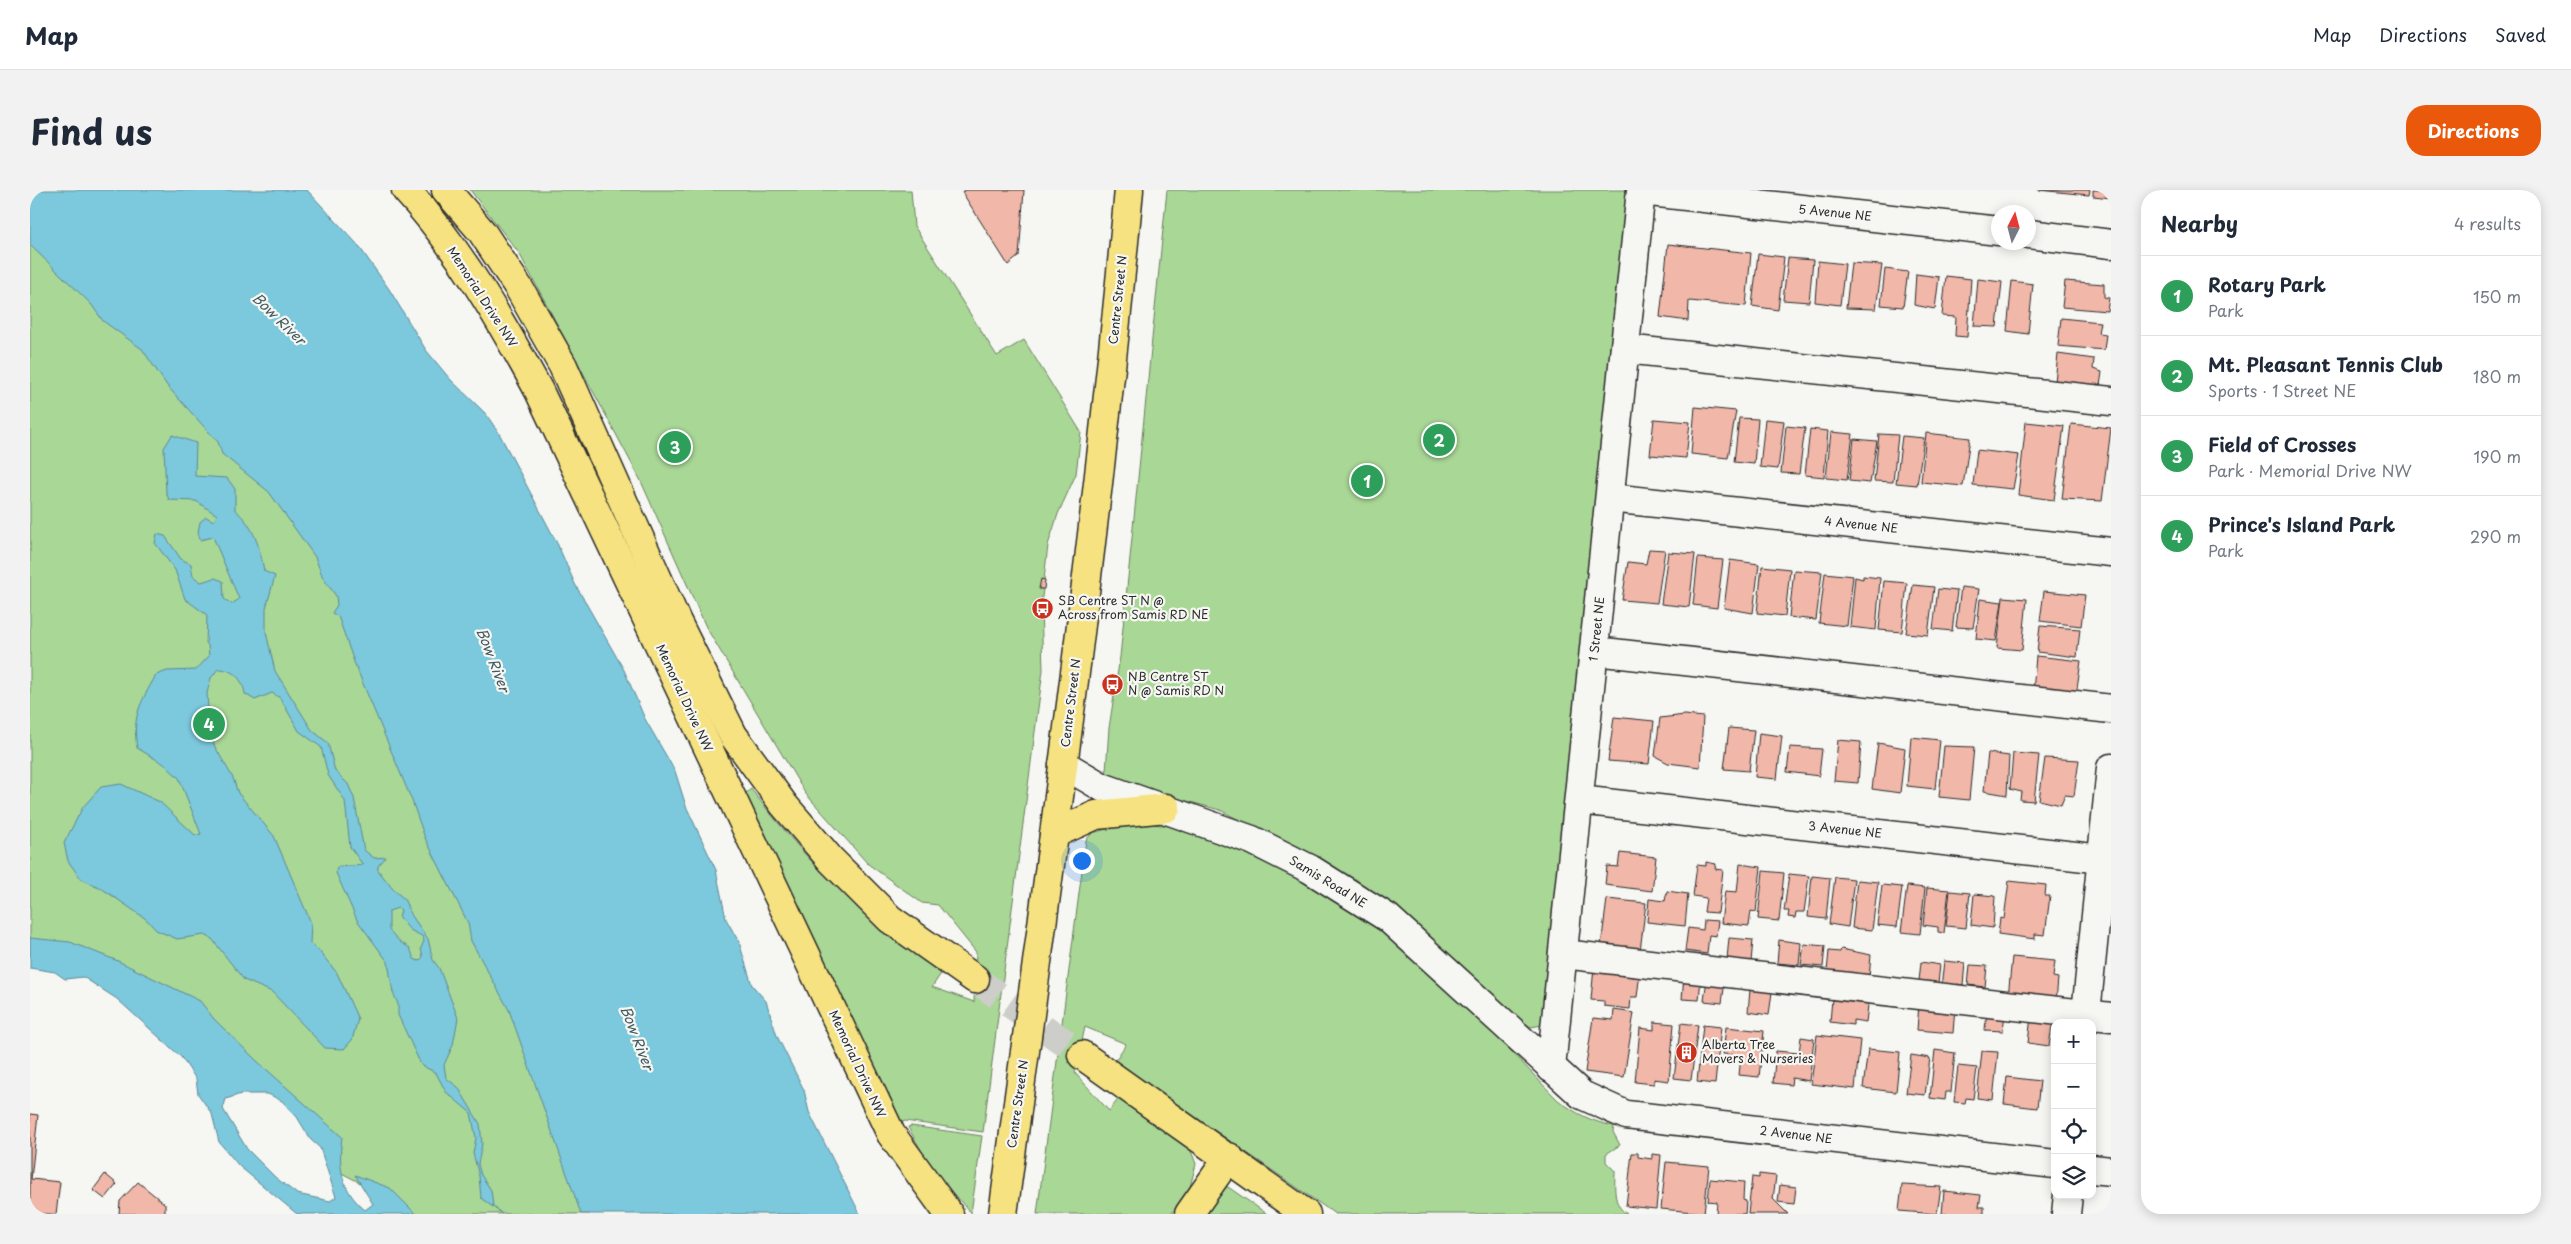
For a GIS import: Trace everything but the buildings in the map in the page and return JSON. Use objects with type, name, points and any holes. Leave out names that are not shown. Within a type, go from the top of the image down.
[{"type":"main road","name":"Memorial Drive NW","points":[[406,190],[460,261],[502,322],[539,391],[891,1134],[948,1214]]},
{"type":"main road","points":[[446,190],[482,232],[520,288],[563,366],[677,622],[733,735],[784,805],[831,860],[890,919],[975,979]]},
{"type":"main road","name":"Centre Street N","points":[[1003,1214],[1063,764],[1116,327],[1129,190]]},
{"type":"main road","points":[[1054,834],[1096,815],[1166,808]]},
{"type":"main road","points":[[1082,1055],[1229,1157],[1306,1214]]},
{"type":"main road","points":[[1189,1214],[1229,1157]]},
{"type":"street","name":"5 Avenue NE","points":[[1641,190],[1991,230]]},
{"type":"street","name":"1 Street NE","points":[[1552,1068],[1641,190]]},
{"type":"street","points":[[2036,235],[2111,244]]},
{"type":"street","points":[[1625,349],[2111,400]]},
{"type":"street","name":"4 Avenue NE","points":[[1610,498],[2111,552]]},
{"type":"street","points":[[1594,651],[2111,709]]},
{"type":"street","name":"Samis Road NE","points":[[1063,764],[1102,787],[1166,808],[1252,840],[1310,869],[1388,918],[1552,1068]]},
{"type":"street","points":[[1563,954],[2094,1018],[2111,768]]},
{"type":"street","name":"3 Avenue NE","points":[[1579,800],[2106,860]]},
{"type":"street","name":"2 Avenue NE","points":[[1552,1068],[1582,1095],[1626,1116],[2051,1164]]},
{"type":"street","points":[[2096,1169],[2111,1171]]},
{"type":"street","points":[[2066,1214],[2068,1199]]},
{"type":"green space","points":[[470,190],[911,190],[914,226],[997,356],[1024,340],[1081,432],[1076,474],[1058,514],[1048,545],[1041,606],[1043,670],[983,1132],[905,1121],[901,1123],[743,795],[751,789],[800,848],[845,894],[942,972],[932,987],[974,1002],[976,952],[938,905],[922,903],[868,864],[805,793],[706,627],[640,479],[519,253]]},
{"type":"green space","points":[[1167,190],[1627,190],[1542,1025],[1531,1027],[1507,1012],[1359,882],[1220,810],[1113,781],[1106,772],[1109,728],[1120,657]]},
{"type":"green space","points":[[30,233],[120,314],[274,488],[343,596],[515,1008],[590,1214],[408,1214],[399,1203],[332,1168],[310,1120],[116,967],[30,957]]},
{"type":"green space","points":[[1110,821],[1163,825],[1190,829],[1215,836],[1275,863],[1333,896],[1360,915],[1413,956],[1454,992],[1558,1100],[1584,1116],[1614,1126],[1613,1132],[1620,1145],[1606,1154],[1606,1162],[1615,1171],[1617,1201],[1622,1210],[1627,1214],[1335,1214],[1115,1061],[1126,1044],[1085,1027],[1075,1073],[1109,1111],[1120,1097],[1189,1147],[1196,1164],[1190,1187],[1171,1214],[1037,1214],[1086,840],[1092,833],[1107,829]]},
{"type":"green space","points":[[908,1127],[982,1136],[971,1213],[933,1171]]},
{"type":"green space","points":[[1224,1187],[1228,1187],[1267,1214],[1205,1214]]},
{"type":"water","name":"Bow River","points":[[30,190],[307,190],[358,245],[389,289],[426,350],[450,379],[486,414],[500,435],[557,543],[575,584],[624,670],[645,719],[675,771],[686,806],[716,870],[726,919],[739,942],[752,985],[766,1001],[777,1036],[804,1090],[809,1112],[860,1214],[581,1214],[509,1010],[471,941],[468,923],[425,838],[412,801],[354,662],[338,616],[332,613],[337,605],[336,596],[323,578],[315,557],[269,492],[222,454],[218,442],[168,387],[142,349],[103,321],[91,304],[30,245]]},
{"type":"water","points":[[172,435],[196,443],[195,476],[227,478],[235,489],[235,510],[247,523],[255,538],[264,571],[275,576],[266,608],[266,632],[275,671],[312,730],[328,743],[335,771],[348,784],[354,798],[364,850],[374,858],[386,857],[378,866],[378,870],[392,888],[404,899],[412,916],[428,939],[433,960],[439,968],[458,1018],[453,1045],[444,1065],[446,1078],[458,1087],[480,1124],[482,1144],[478,1164],[481,1175],[491,1190],[493,1206],[502,1214],[481,1198],[479,1176],[473,1153],[476,1138],[471,1113],[446,1092],[436,1073],[421,1065],[398,1015],[398,1004],[393,993],[388,962],[357,920],[336,873],[337,867],[363,865],[350,847],[345,801],[328,775],[321,747],[299,731],[280,698],[272,693],[255,700],[245,694],[240,679],[233,673],[218,669],[211,678],[207,693],[209,724],[214,745],[233,778],[238,793],[274,836],[311,923],[310,943],[337,973],[358,1019],[352,1040],[344,1049],[325,1048],[272,992],[244,980],[212,939],[205,935],[177,939],[156,930],[146,919],[101,888],[81,879],[68,861],[64,843],[83,807],[101,787],[121,784],[160,802],[195,835],[201,834],[179,778],[164,764],[137,748],[136,727],[139,710],[156,675],[167,671],[196,670],[209,656],[206,643],[207,615],[185,599],[175,570],[155,543],[157,534],[165,536],[181,559],[191,564],[193,576],[201,582],[215,578],[223,581],[224,599],[232,604],[239,599],[213,537],[200,540],[198,532],[200,522],[206,517],[214,521],[217,515],[196,501],[169,500],[166,492],[164,448]],"holes":[[[398,908],[401,910],[399,917],[410,930],[422,936],[424,941],[421,948],[423,957],[419,961],[414,959],[410,948],[400,942],[389,930],[389,911]]]},
{"type":"water","points":[[30,938],[70,942],[118,961],[200,1001],[214,1019],[256,1060],[342,1137],[341,1168],[343,1177],[351,1194],[365,1210],[373,1204],[355,1175],[390,1188],[416,1214],[297,1214],[239,1166],[219,1142],[212,1114],[198,1094],[196,1079],[181,1057],[117,999],[83,977],[65,979],[55,972],[30,968]],"holes":[[[241,1094],[268,1094],[282,1101],[297,1117],[311,1140],[320,1148],[336,1197],[330,1201],[297,1194],[276,1178],[247,1149],[223,1109],[226,1099]]]},
{"type":"tunnel","points":[[975,979],[1082,1055]]},
{"type":"place","name":"Mt. Pleasant Tennis Club","points":[[1439,440]]},
{"type":"place","name":"Field of Crosses","points":[[675,447]]},
{"type":"place","name":"Rotary Park","points":[[1367,481]]},
{"type":"place","name":"SB Centre ST N @ Across from Samis RD NE","points":[[1042,608]]},
{"type":"place","name":"NB Centre ST N @ Samis RD N","points":[[1112,684]]},
{"type":"place","name":"Prince's Island Park","points":[[209,724]]},
{"type":"place","name":"Alberta Tree Movers & Nurseries","points":[[1686,1052]]}]
